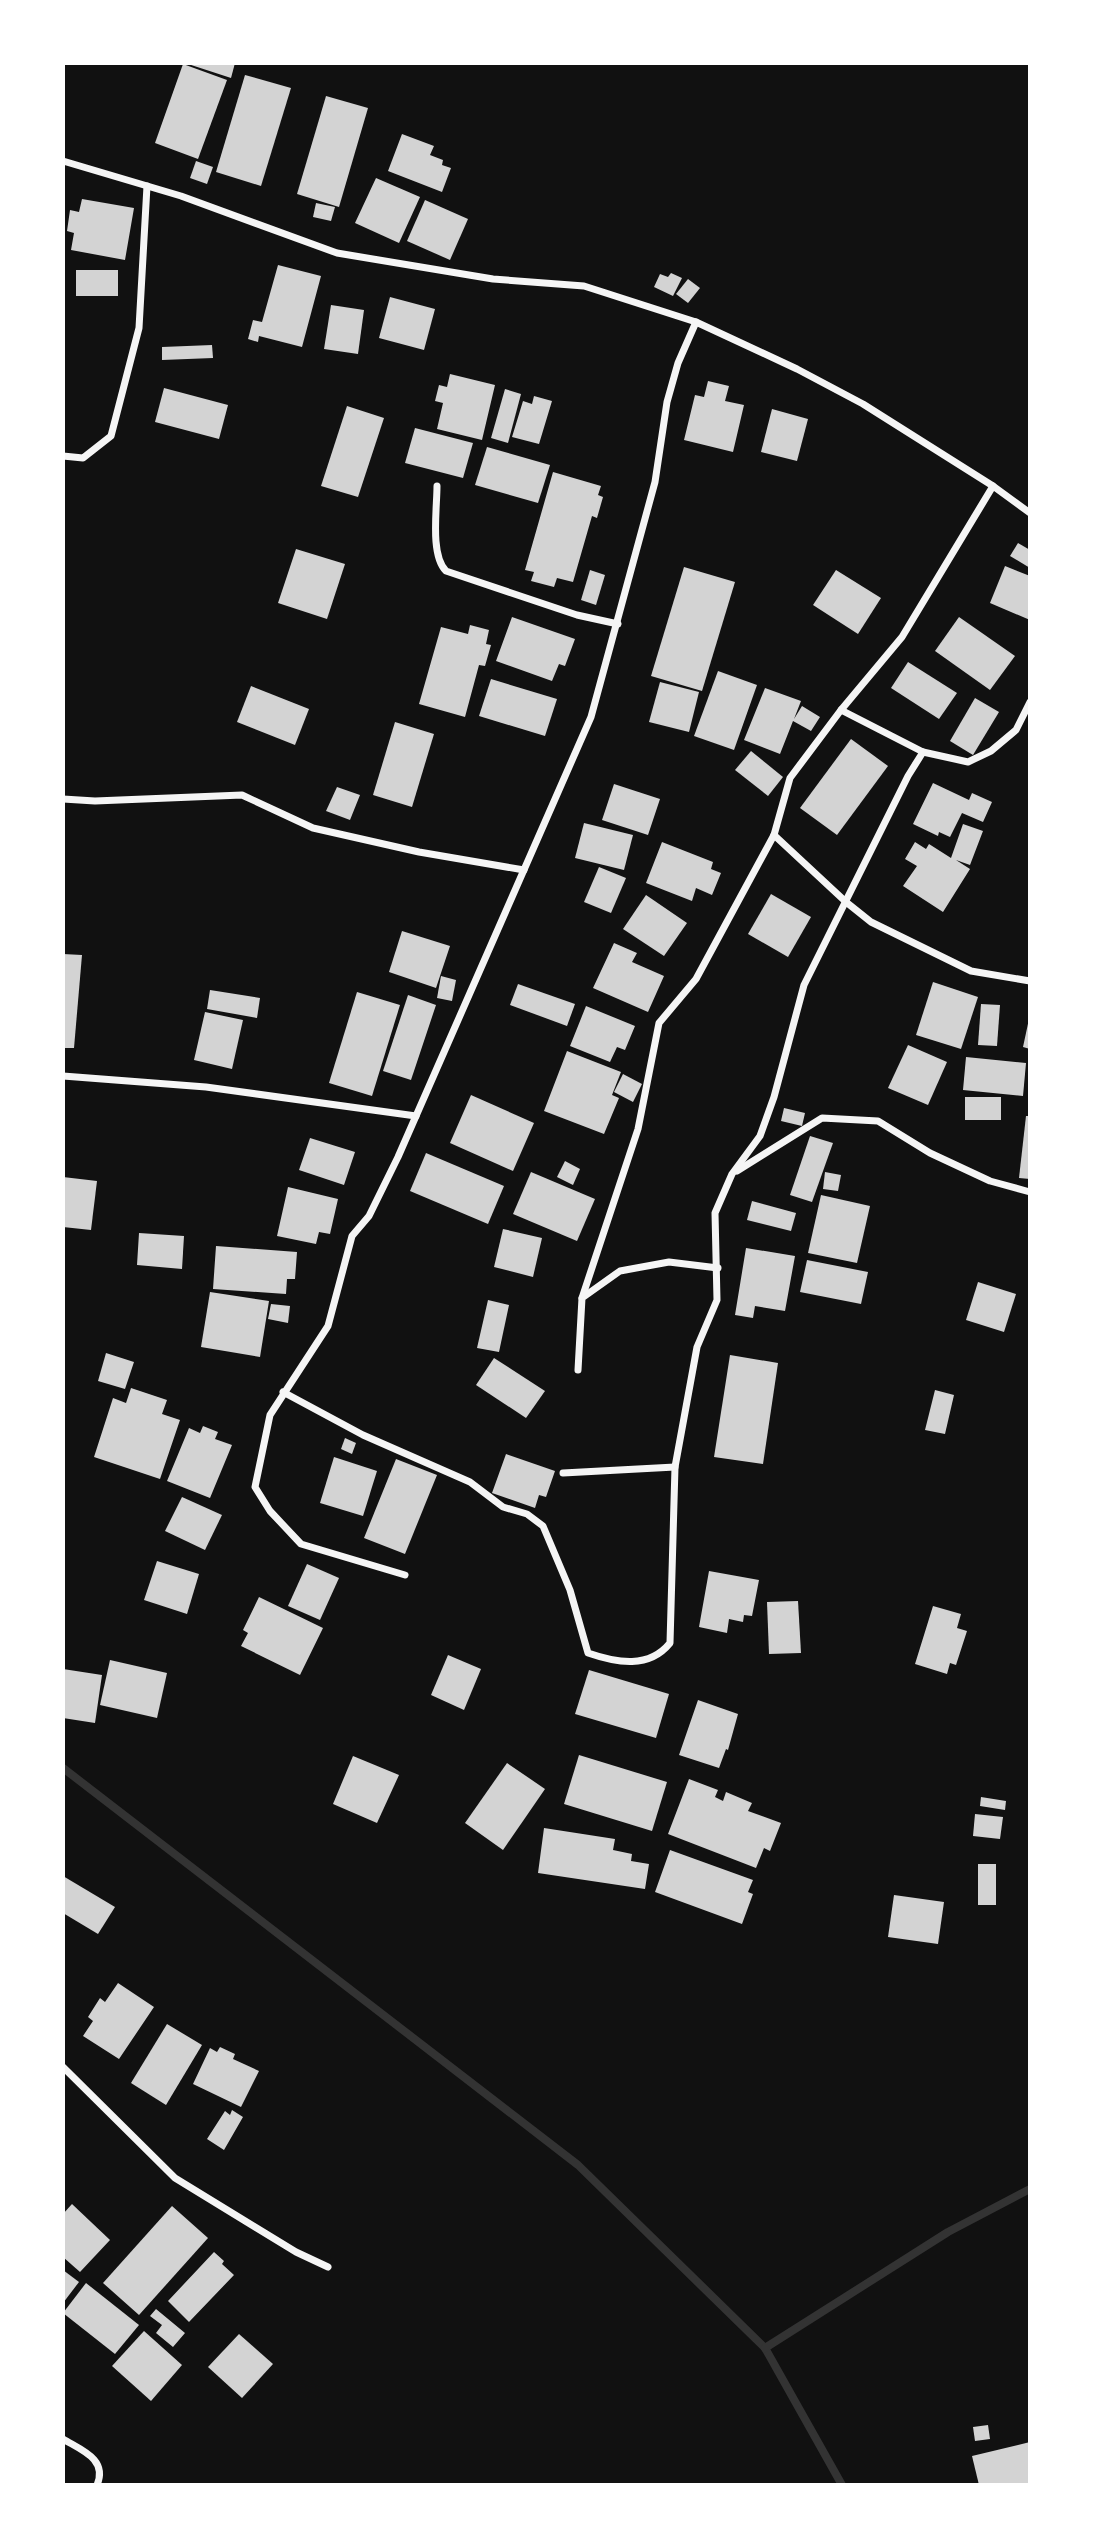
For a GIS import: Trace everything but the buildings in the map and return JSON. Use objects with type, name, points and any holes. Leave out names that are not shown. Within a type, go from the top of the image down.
[{"type":"street","points":[[63,161],[147,186],[337,253],[494,279],[584,286],[696,322],[797,369],[863,404],[993,486],[1030,513]]},
{"type":"street","points":[[63,456],[83,458],[111,436],[139,328],[147,186]]},
{"type":"street","points":[[405,1575],[301,1544],[270,1511],[255,1487],[270,1415],[328,1326],[352,1236],[369,1216],[416,1116],[591,717],[655,482],[667,402],[678,363],[696,322]]},
{"type":"street","points":[[437,486],[436,554],[440,565],[446,571],[577,615],[618,624]]},
{"type":"street","points":[[578,1370],[582,1298],[638,1129],[659,1023],[696,979],[774,835],[790,778],[841,710],[902,637],[993,486]]},
{"type":"street","points":[[841,710],[923,752],[968,762],[990,751],[1016,730],[1030,702]]},
{"type":"street","points":[[283,1392],[363,1435],[470,1482],[503,1507],[527,1514],[543,1526],[569,1590],[588,1653],[614,1662],[638,1661],[661,1654],[670,1643],[675,1466],[697,1347],[717,1300],[716,1213],[732,1174],[760,1136],[774,1097],[804,985],[908,776],[923,752]]},
{"type":"street","points":[[63,799],[95,801],[242,795],[313,828],[419,852],[524,870]]},
{"type":"street","points":[[774,835],[871,922],[971,971],[1030,981]]},
{"type":"street","points":[[63,1076],[206,1087],[416,1116]]},
{"type":"street","points":[[732,1174],[822,1118],[878,1121],[930,1153],[990,1181],[1030,1192]]},
{"type":"street","points":[[582,1298],[620,1272],[669,1262],[718,1268]]},
{"type":"street","points":[[563,1473],[675,1466]]},
{"type":"street","points":[[63,2067],[175,2178],[296,2252],[328,2267]]},
{"type":"street","points":[[63,2440],[96,2458],[100,2471],[97,2485]]},
{"type":"waterway","points":[[63,1768],[578,2165],[765,2348],[842,2485]]},
{"type":"waterway","points":[[765,2348],[948,2232],[1030,2189]]}]
